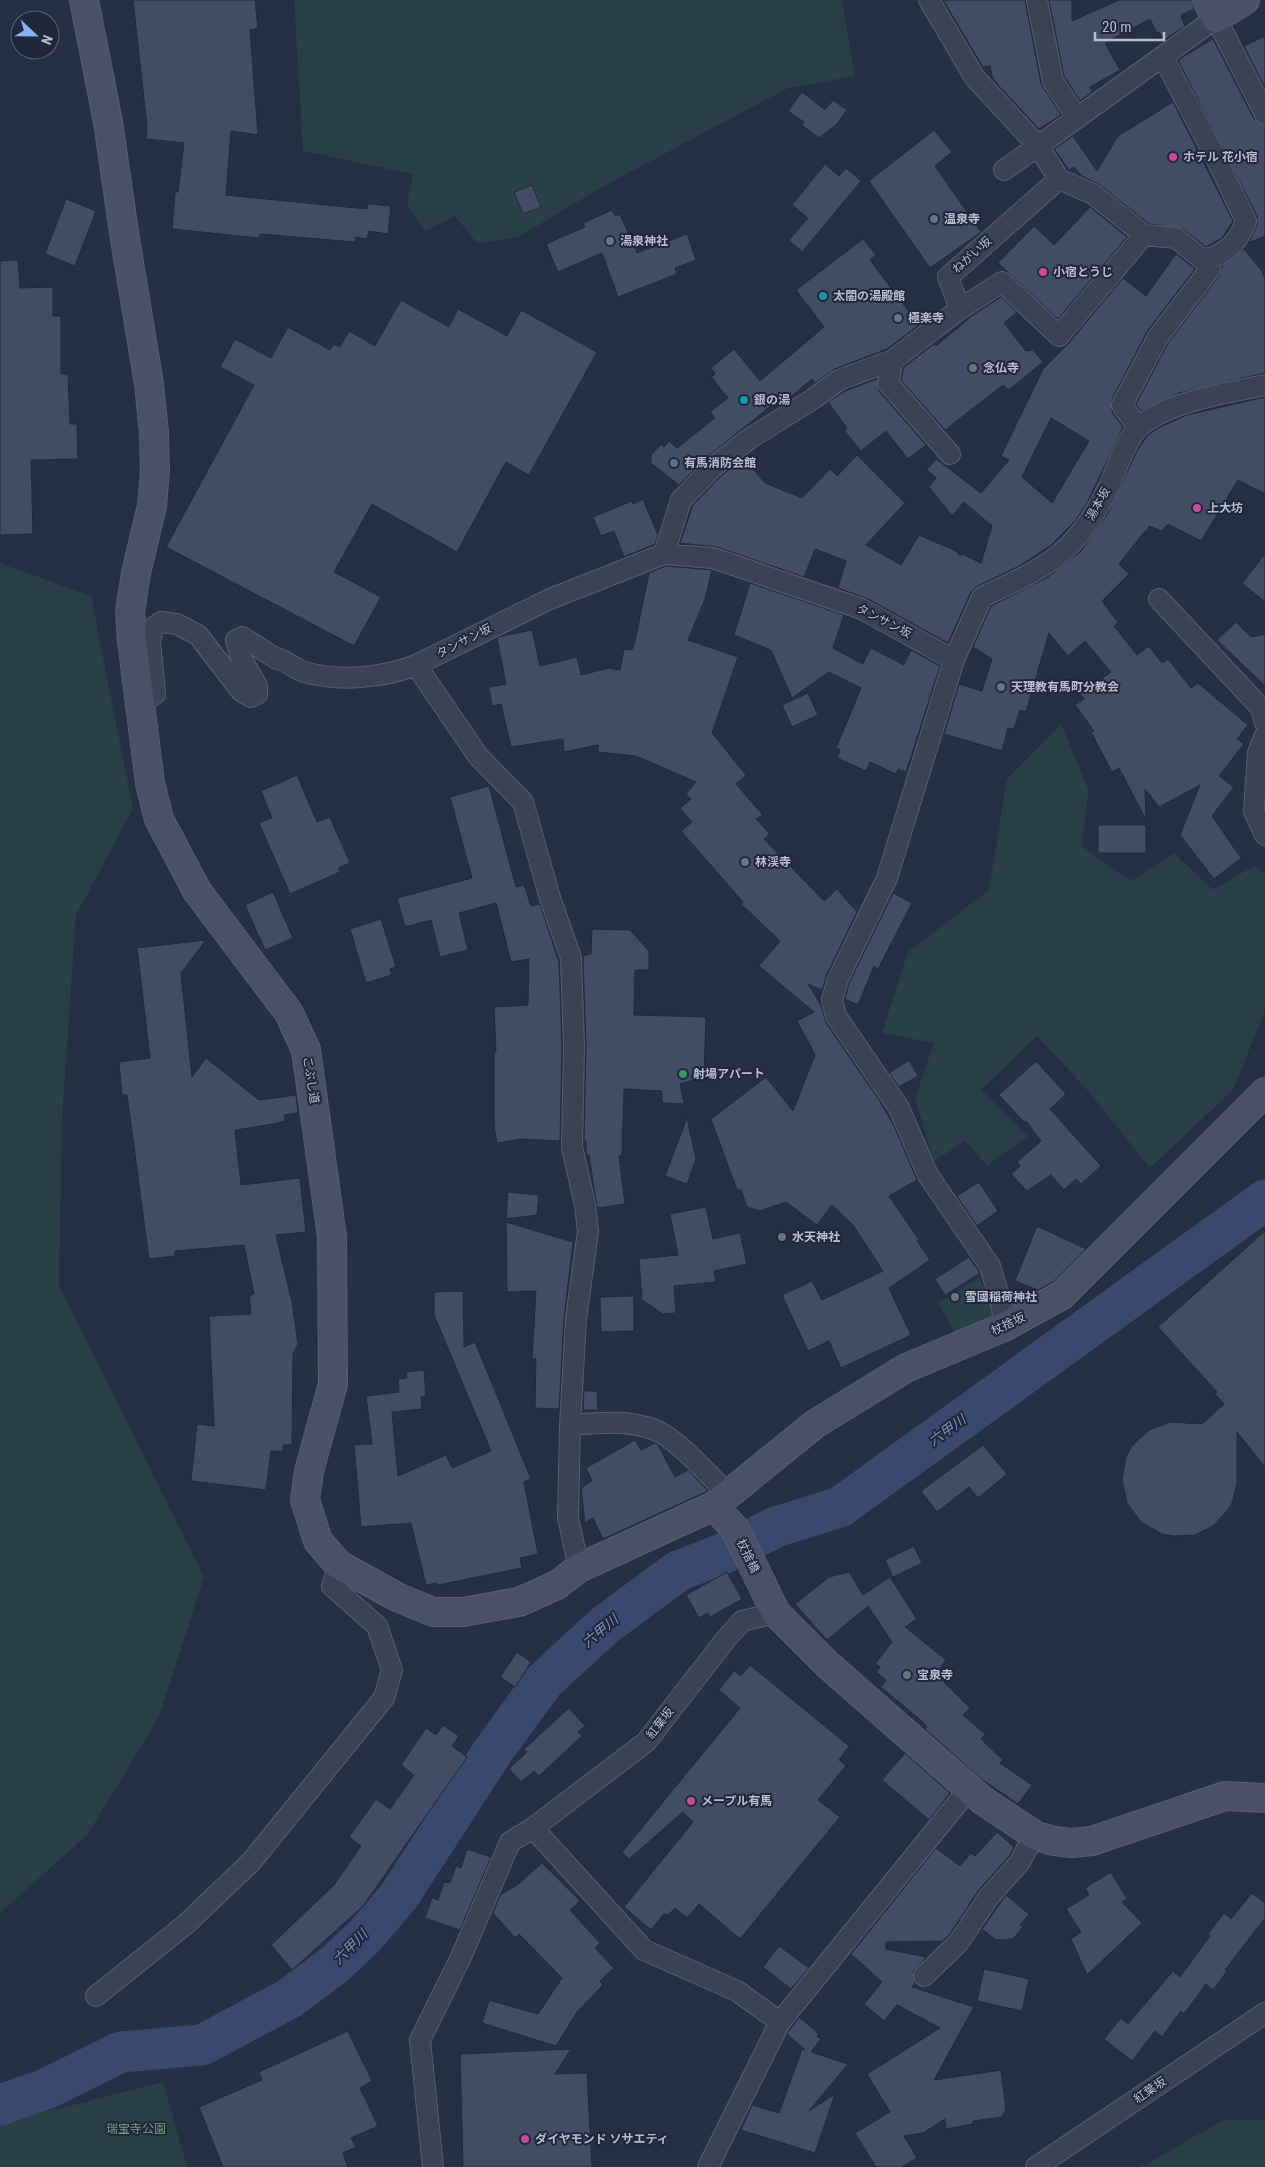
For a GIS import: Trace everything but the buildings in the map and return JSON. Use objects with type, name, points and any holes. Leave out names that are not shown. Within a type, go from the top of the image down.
[{"type":"street","name":"こぶし道","points":[[84,0],[108,122],[149,384],[154,433],[155,471],[152,506],[136,573],[130,611],[150,783],[159,819],[197,891],[289,1013],[306,1050],[332,1237],[333,1384],[309,1470],[305,1500],[318,1541],[340,1565]]},
{"type":"street","points":[[929,0],[975,78],[1038,146],[1059,179],[1093,194],[1144,235],[1176,238],[1203,260],[1217,258],[1241,234],[1246,221],[1216,158],[1163,57]]},
{"type":"street","points":[[1037,0],[1053,81],[1077,118]]},
{"type":"street","points":[[1004,170],[1163,57],[1212,9],[1245,0]]},
{"type":"street","points":[[1212,9],[1265,114]]},
{"type":"street","name":"ねがい坂","points":[[960,309],[948,277],[1059,179]]},
{"type":"street","points":[[664,554],[681,500],[712,468],[749,439],[813,400],[839,380],[893,360],[960,309],[1002,282],[1059,336],[1144,235]]},
{"type":"street","points":[[1138,427],[1122,405],[1158,337],[1210,269],[1209,258]]},
{"type":"street","points":[[893,360],[888,383],[950,454]]},
{"type":"street","name":"湯本坂","points":[[1004,1327],[1002,1307],[990,1266],[928,1175],[899,1108],[836,1016],[832,1000],[847,958],[887,878],[954,660],[982,597],[1040,570],[1069,548],[1091,520],[1138,427],[1158,413],[1227,392],[1265,385]]},
{"type":"street","name":"タンサン坂","points":[[140,705],[155,694],[150,642],[153,628],[161,622],[176,624],[198,635],[241,692],[251,697],[257,694],[257,686],[241,658],[236,640],[242,637],[276,660],[280,658],[303,672],[356,677],[383,675],[416,666],[550,599],[664,554],[712,558],[862,608],[954,660]]},
{"type":"street","points":[[1160,599],[1262,708],[1265,723]]},
{"type":"street","points":[[416,666],[478,756],[522,802],[550,898],[571,958],[574,1046],[572,1147],[585,1205],[588,1231],[576,1319],[570,1425],[568,1518],[579,1568]]},
{"type":"street","points":[[1265,735],[1258,753],[1254,812],[1265,835]]},
{"type":"street","name":"杖捨坂","points":[[340,1565],[397,1598],[433,1612],[463,1612],[518,1602],[557,1585],[579,1568],[721,1500],[815,1424],[906,1368],[1004,1327],[1062,1295],[1265,1092]]},
{"type":"street","points":[[570,1425],[628,1424],[656,1430],[698,1463],[721,1500]]},
{"type":"street","name":"杖捨橋","points":[[721,1500],[776,1613],[828,1665],[969,1789],[982,1800],[1036,1836],[1054,1842],[1092,1841],[1225,1796],[1265,1798]]},
{"type":"street","points":[[96,1996],[185,1926],[251,1862],[384,1698],[392,1670],[377,1626],[332,1586],[340,1565]]},
{"type":"street","name":"紅葉坂","points":[[433,2167],[433,2147],[420,2040],[461,1957],[510,1842],[533,1828],[646,1742],[726,1638],[742,1622],[776,1613]]},
{"type":"street","points":[[708,2167],[780,2022],[969,1789]]},
{"type":"street","points":[[533,1828],[644,1950],[737,1991],[780,2022]]},
{"type":"street","points":[[924,1976],[959,1942],[988,1898],[1020,1862],[1036,1836]]},
{"type":"street","name":"紅葉坂","points":[[1036,2167],[1265,2013]]},
{"type":"green space","points":[[294,0],[842,0],[855,76],[788,88],[604,186],[518,237],[477,243],[455,216],[425,231],[407,205],[413,174],[303,151]]},
{"type":"green space","points":[[0,563],[91,596],[133,809],[76,915],[62,1118],[59,1286],[204,1577],[159,1717],[87,1835],[0,1913]]},
{"type":"green space","points":[[1061,724],[1089,791],[1081,846],[1131,881],[1174,853],[1213,890],[1255,865],[1265,875],[1265,1010],[1233,1090],[1150,1168],[1089,1092],[1037,1036],[981,1090],[1028,1136],[987,1166],[965,1141],[934,1161],[915,1098],[934,1043],[882,1033],[908,952],[989,890],[1007,779]]},
{"type":"green space","points":[[979,1278],[995,1307],[992,1315],[974,1326],[972,1323],[956,1334],[938,1303]]},
{"type":"green space","name":"瑞宝寺公園","points":[[163,2082],[187,2167],[0,2167],[0,2121],[66,2107]]},
{"type":"green space","points":[[1223,2120],[1265,2120],[1265,2167],[1141,2167]]},
{"type":"waterway","name":"六甲川","points":[[0,2105],[46,2089],[121,2052],[202,2045],[290,1998],[334,1965],[365,1936],[399,1896],[493,1751],[544,1681],[605,1625],[678,1571],[722,1554],[776,1527],[840,1507],[1265,1200]]},
{"type":"place","name":"ホテル 花小宿","points":[[1173,157]]},
{"type":"place","name":"温泉寺","points":[[934,219]]},
{"type":"place","name":"湯泉神社","points":[[610,241]]},
{"type":"place","name":"小宿とうじ","points":[[1043,272]]},
{"type":"place","name":"太閤の湯殿館","points":[[823,296]]},
{"type":"place","name":"極楽寺","points":[[898,318]]},
{"type":"place","name":"念仏寺","points":[[973,368]]},
{"type":"place","name":"銀の湯","points":[[744,400]]},
{"type":"place","name":"有馬消防会館","points":[[674,463]]},
{"type":"place","name":"上大坊","points":[[1197,508]]},
{"type":"place","name":"天理教有馬町分教会","points":[[1001,687]]},
{"type":"place","name":"林渓寺","points":[[745,862]]},
{"type":"place","name":"射場アパート","points":[[683,1074]]},
{"type":"place","name":"水天神社","points":[[782,1237]]},
{"type":"place","name":"雪國稲荷神社","points":[[955,1297]]},
{"type":"place","name":"宝泉寺","points":[[907,1675]]},
{"type":"place","name":"メープル有馬","points":[[691,1801]]},
{"type":"place","name":"ダイヤモンド ソサエティ","points":[[525,2139]]}]
